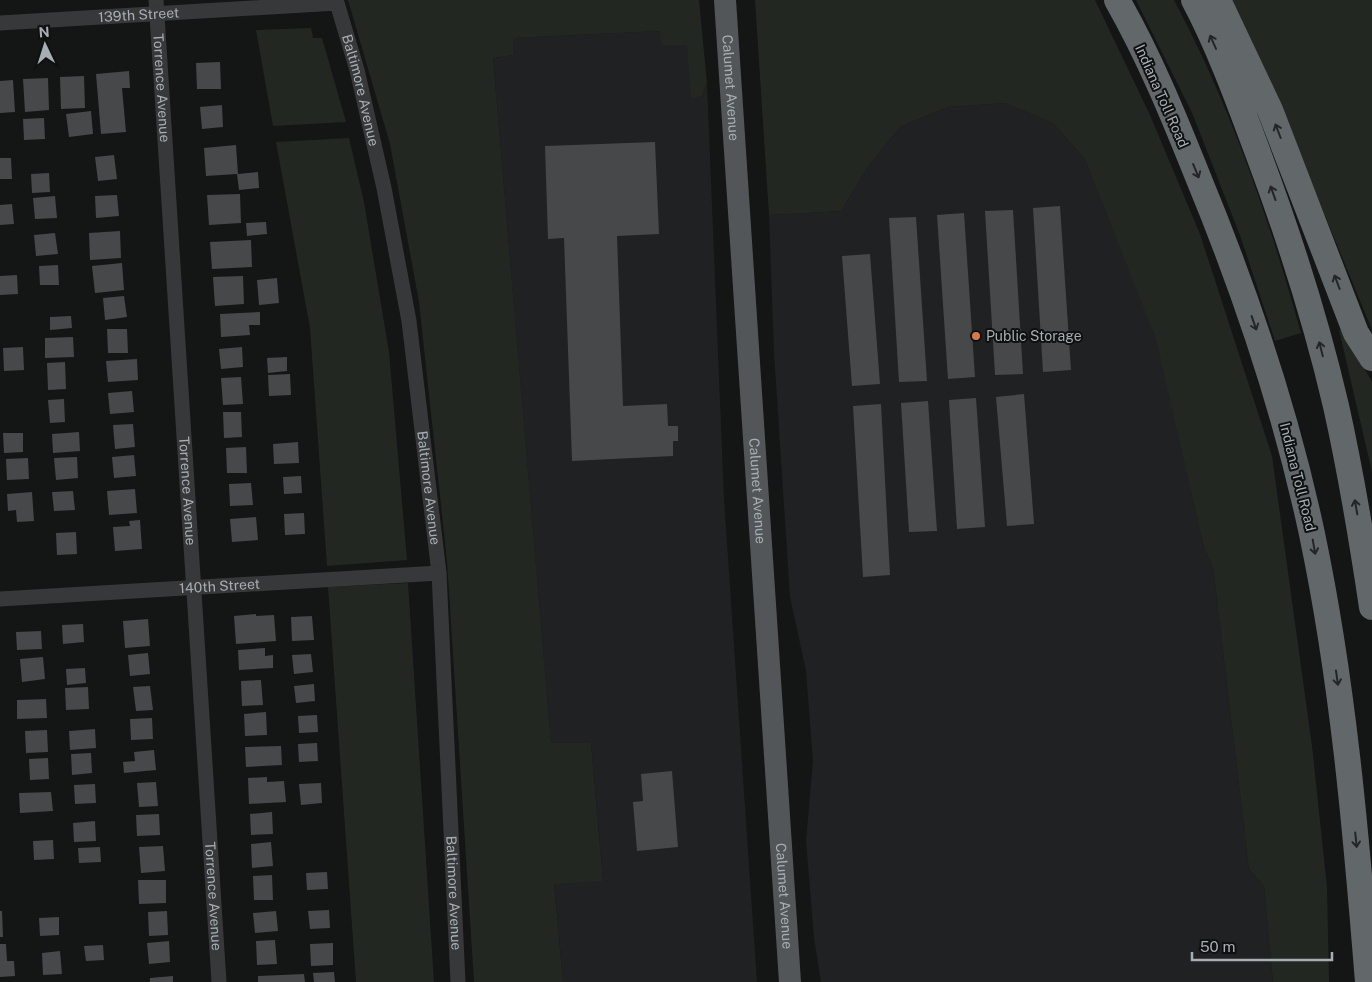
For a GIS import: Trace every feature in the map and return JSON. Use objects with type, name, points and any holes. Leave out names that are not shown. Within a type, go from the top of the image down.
[{"type":"highway","name":"Indiana Toll Road","points":[[1117,0],[1175,121],[1213,213],[1255,326],[1284,422],[1312,533],[1330,634],[1345,738],[1368,982]]},
{"type":"highway","points":[[1194,0],[1239,101],[1276,201],[1311,311],[1336,406],[1357,508],[1372,607]]},
{"type":"highway","points":[[1218,0],[1270,110],[1356,333],[1372,358]]},
{"type":"main road","name":"Calumet Avenue","points":[[725,0],[790,982]]},
{"type":"street","name":"139th Street","points":[[0,24],[156,7],[337,3]]},
{"type":"street","name":"Baltimore Avenue","points":[[337,3],[357,70],[384,188],[409,321],[439,574],[458,982]]},
{"type":"street","name":"Torrence Avenue","points":[[156,7],[219,982]]},
{"type":"street","name":"140th Street","points":[[0,599],[439,574]]},
{"type":"shaded area","points":[[348,0],[699,0],[707,83],[702,96],[691,98],[687,45],[662,45],[660,31],[513,38],[513,55],[493,58],[551,743],[591,743],[603,881],[554,884],[563,982],[474,982],[447,561],[419,302],[390,144]]},
{"type":"shaded area","points":[[755,0],[1095,0],[1150,115],[1200,234],[1272,456],[1312,746],[1327,887],[1329,982],[1273,982],[1264,886],[1249,869],[1213,567],[1204,548],[1156,339],[1085,159],[1053,123],[1005,103],[948,107],[900,127],[868,167],[841,211],[769,215]]},
{"type":"shaded area","points":[[1136,0],[1174,0],[1194,40],[1230,121],[1262,205],[1301,333],[1275,341],[1241,238],[1193,115]]},
{"type":"shaded area","points":[[1230,0],[1372,0],[1372,330],[1271,84]]},
{"type":"shaded area","points":[[311,28],[313,38],[322,38],[346,122],[273,126],[256,30]]},
{"type":"shaded area","points":[[660,31],[687,44],[702,96],[707,83],[724,499],[757,982],[563,982],[554,883],[603,880],[591,743],[551,744],[493,58],[513,55],[512,38]]},
{"type":"shaded area","points":[[1005,103],[1053,123],[1085,159],[1157,339],[1204,548],[1213,567],[1249,869],[1264,886],[1273,982],[821,982],[814,938],[806,841],[813,761],[806,671],[790,597],[774,353],[769,215],[841,211],[868,167],[900,127],[948,107]]},
{"type":"shaded area","points":[[349,138],[364,202],[389,352],[407,560],[327,566],[310,328],[276,142]]},
{"type":"shaded area","points":[[1346,329],[1355,352],[1372,382],[1372,472],[1339,330]]},
{"type":"shaded area","points":[[408,583],[434,982],[356,982],[328,587]]},
{"type":"building","points":[[220,62],[221,89],[197,89],[196,63]]},
{"type":"building","points":[[129,71],[130,88],[122,88],[126,132],[101,134],[96,74]]},
{"type":"building","points":[[84,76],[85,108],[61,109],[60,77]]},
{"type":"building","points":[[48,78],[49,110],[25,112],[23,79]]},
{"type":"building","points":[[13,80],[15,112],[0,113],[0,81]]},
{"type":"building","points":[[222,105],[223,127],[202,129],[200,107]]},
{"type":"building","points":[[91,111],[93,134],[69,137],[66,114]]},
{"type":"building","points":[[44,118],[45,139],[24,140],[23,119]]},
{"type":"building","points":[[655,142],[659,234],[617,236],[623,406],[667,404],[668,426],[678,426],[678,441],[673,441],[673,456],[572,461],[564,238],[548,239],[545,146]]},
{"type":"building","points":[[236,145],[238,174],[258,172],[259,188],[239,190],[237,174],[206,176],[204,148]]},
{"type":"building","points":[[114,155],[117,179],[98,181],[95,157]]},
{"type":"building","points":[[0,158],[11,158],[12,179],[0,179]]},
{"type":"building","points":[[49,173],[50,192],[32,193],[31,174]]},
{"type":"building","points":[[240,194],[241,223],[209,225],[207,195]]},
{"type":"building","points":[[117,195],[119,216],[96,218],[95,196]]},
{"type":"building","points":[[55,196],[57,218],[35,219],[33,198]]},
{"type":"building","points":[[12,204],[14,224],[0,225],[0,205]]},
{"type":"building","points":[[1060,206],[1071,370],[1043,372],[1033,208]]},
{"type":"building","points":[[1013,210],[1023,374],[995,375],[985,211]]},
{"type":"building","points":[[964,213],[975,377],[948,379],[937,215]]},
{"type":"building","points":[[916,217],[927,381],[899,382],[889,218]]},
{"type":"building","points":[[266,222],[267,234],[247,236],[246,223]]},
{"type":"building","points":[[120,231],[121,258],[90,260],[89,233]]},
{"type":"building","points":[[55,233],[58,254],[36,256],[34,235]]},
{"type":"building","points":[[251,240],[252,267],[212,269],[210,242]]},
{"type":"building","points":[[870,254],[880,384],[852,386],[842,256]]},
{"type":"building","points":[[122,263],[124,290],[95,293],[92,266]]},
{"type":"building","points":[[58,265],[59,285],[40,285],[39,266]]},
{"type":"building","points":[[17,275],[18,294],[0,295],[0,276]]},
{"type":"building","points":[[243,276],[244,304],[215,306],[213,277]]},
{"type":"building","points":[[277,278],[279,303],[259,305],[257,280]]},
{"type":"building","points":[[124,296],[127,317],[105,320],[103,298]]},
{"type":"building","points":[[260,312],[260,325],[249,325],[250,335],[221,337],[220,314]]},
{"type":"building","points":[[71,316],[72,328],[50,330],[50,317]]},
{"type":"building","points":[[107,329],[127,329],[128,353],[108,353]]},
{"type":"building","points":[[73,337],[74,357],[45,358],[45,338]]},
{"type":"building","points":[[23,347],[24,370],[4,371],[3,348]]},
{"type":"building","points":[[242,347],[243,367],[221,369],[219,349]]},
{"type":"building","points":[[287,357],[287,371],[268,373],[267,358]]},
{"type":"building","points":[[137,359],[138,380],[108,382],[106,361]]},
{"type":"building","points":[[65,362],[66,389],[48,390],[47,363]]},
{"type":"building","points":[[290,374],[291,395],[269,396],[268,375]]},
{"type":"building","points":[[241,377],[243,404],[223,405],[221,378]]},
{"type":"building","points":[[132,391],[134,412],[110,414],[108,393]]},
{"type":"building","points":[[1024,394],[1034,524],[1007,526],[996,397]]},
{"type":"building","points":[[976,398],[985,527],[957,529],[949,400]]},
{"type":"building","points":[[64,399],[65,422],[50,423],[48,400]]},
{"type":"building","points":[[928,401],[937,531],[909,532],[901,403]]},
{"type":"building","points":[[881,404],[890,575],[863,577],[853,406]]},
{"type":"building","points":[[223,412],[241,412],[242,437],[224,438]]},
{"type":"building","points":[[133,424],[135,447],[115,449],[113,425]]},
{"type":"building","points":[[79,432],[80,451],[53,453],[52,434]]},
{"type":"building","points":[[3,433],[23,433],[23,452],[4,453]]},
{"type":"building","points":[[298,442],[299,463],[274,464],[273,444]]},
{"type":"building","points":[[246,447],[247,473],[227,473],[226,448]]},
{"type":"building","points":[[134,455],[136,476],[114,478],[112,457]]},
{"type":"building","points":[[77,457],[78,478],[56,480],[54,458]]},
{"type":"building","points":[[28,458],[29,479],[7,480],[6,459]]},
{"type":"building","points":[[301,476],[302,493],[284,494],[283,477]]},
{"type":"building","points":[[251,483],[253,505],[230,506],[229,484]]},
{"type":"building","points":[[135,489],[137,513],[109,515],[107,491]]},
{"type":"building","points":[[73,491],[75,510],[54,511],[52,492]]},
{"type":"building","points":[[32,492],[34,521],[17,522],[16,510],[8,511],[7,494]]},
{"type":"building","points":[[304,513],[305,534],[285,535],[284,514]]},
{"type":"building","points":[[256,517],[258,540],[232,542],[230,519]]},
{"type":"building","points":[[140,520],[142,549],[115,551],[113,527],[130,526],[129,521]]},
{"type":"building","points":[[76,532],[77,554],[57,555],[56,533]]},
{"type":"building","points":[[256,614],[256,616],[274,615],[276,641],[236,644],[234,616]]},
{"type":"building","points":[[312,616],[314,640],[292,641],[291,617]]},
{"type":"building","points":[[148,619],[150,646],[125,648],[123,621]]},
{"type":"building","points":[[83,624],[84,642],[63,644],[62,625]]},
{"type":"building","points":[[41,631],[42,649],[17,650],[16,632]]},
{"type":"building","points":[[265,648],[265,656],[273,655],[273,668],[239,670],[238,650]]},
{"type":"building","points":[[148,653],[150,674],[130,676],[128,655]]},
{"type":"building","points":[[311,654],[313,672],[294,674],[292,655]]},
{"type":"building","points":[[43,657],[45,679],[22,682],[20,659]]},
{"type":"building","points":[[85,668],[86,683],[67,685],[66,669]]},
{"type":"building","points":[[261,680],[263,705],[242,706],[241,681]]},
{"type":"building","points":[[314,684],[315,701],[296,703],[294,686]]},
{"type":"building","points":[[150,686],[153,710],[136,711],[133,687]]},
{"type":"building","points":[[88,687],[89,709],[66,710],[65,688]]},
{"type":"building","points":[[46,699],[47,718],[17,719],[17,700]]},
{"type":"building","points":[[266,712],[267,735],[245,736],[244,714]]},
{"type":"building","points":[[317,715],[318,732],[299,733],[298,716]]},
{"type":"building","points":[[152,718],[153,739],[131,740],[130,719]]},
{"type":"building","points":[[95,729],[96,748],[70,750],[69,731]]},
{"type":"building","points":[[47,730],[48,752],[26,753],[25,731]]},
{"type":"building","points":[[317,743],[318,761],[299,762],[298,744]]},
{"type":"building","points":[[281,746],[282,765],[246,767],[245,747]]},
{"type":"building","points":[[154,750],[156,770],[124,773],[123,762],[135,761],[134,752]]},
{"type":"building","points":[[91,753],[92,773],[72,775],[71,754]]},
{"type":"building","points":[[48,758],[49,779],[30,780],[29,759]]},
{"type":"building","points":[[672,771],[678,847],[637,851],[633,802],[643,801],[641,774]]},
{"type":"building","points":[[267,777],[267,782],[284,781],[286,802],[249,804],[248,778]]},
{"type":"building","points":[[156,782],[158,806],[139,807],[137,783]]},
{"type":"building","points":[[321,783],[322,803],[301,805],[299,784]]},
{"type":"building","points":[[95,784],[96,803],[75,804],[74,785]]},
{"type":"building","points":[[51,792],[53,811],[20,813],[19,793]]},
{"type":"building","points":[[272,812],[273,834],[251,835],[250,814]]},
{"type":"building","points":[[159,814],[160,835],[137,836],[136,815]]},
{"type":"building","points":[[95,821],[96,841],[74,842],[73,823]]},
{"type":"building","points":[[53,840],[54,859],[34,860],[33,841]]},
{"type":"building","points":[[271,842],[273,866],[252,868],[251,844]]},
{"type":"building","points":[[163,846],[165,871],[141,873],[139,847]]},
{"type":"building","points":[[100,847],[101,862],[79,863],[78,848]]},
{"type":"building","points":[[327,872],[328,889],[307,890],[306,873]]},
{"type":"building","points":[[272,875],[273,900],[254,900],[253,876]]},
{"type":"building","points":[[138,880],[166,880],[166,903],[139,904]]},
{"type":"building","points":[[329,910],[330,928],[310,929],[308,911]]},
{"type":"building","points":[[0,911],[2,911],[3,937],[0,937]]},
{"type":"building","points":[[167,911],[168,935],[149,936],[148,912]]},
{"type":"building","points":[[276,911],[278,931],[255,933],[253,913]]},
{"type":"building","points":[[59,917],[59,935],[40,936],[39,918]]},
{"type":"building","points":[[275,940],[277,964],[257,965],[256,941]]},
{"type":"building","points":[[169,941],[170,962],[149,964],[147,943]]},
{"type":"building","points":[[333,943],[333,965],[311,966],[310,944]]},
{"type":"building","points":[[0,944],[6,944],[7,961],[14,961],[15,976],[0,977]]},
{"type":"building","points":[[103,945],[104,960],[86,961],[84,946]]},
{"type":"building","points":[[60,951],[62,974],[43,975],[42,953]]},
{"type":"building","points":[[334,972],[335,982],[314,982],[313,973]]},
{"type":"building","points":[[304,974],[305,982],[258,982],[258,976]]},
{"type":"building","points":[[173,976],[173,982],[150,982],[150,978]]},
{"type":"place","name":"Public Storage","points":[[976,336]]}]
